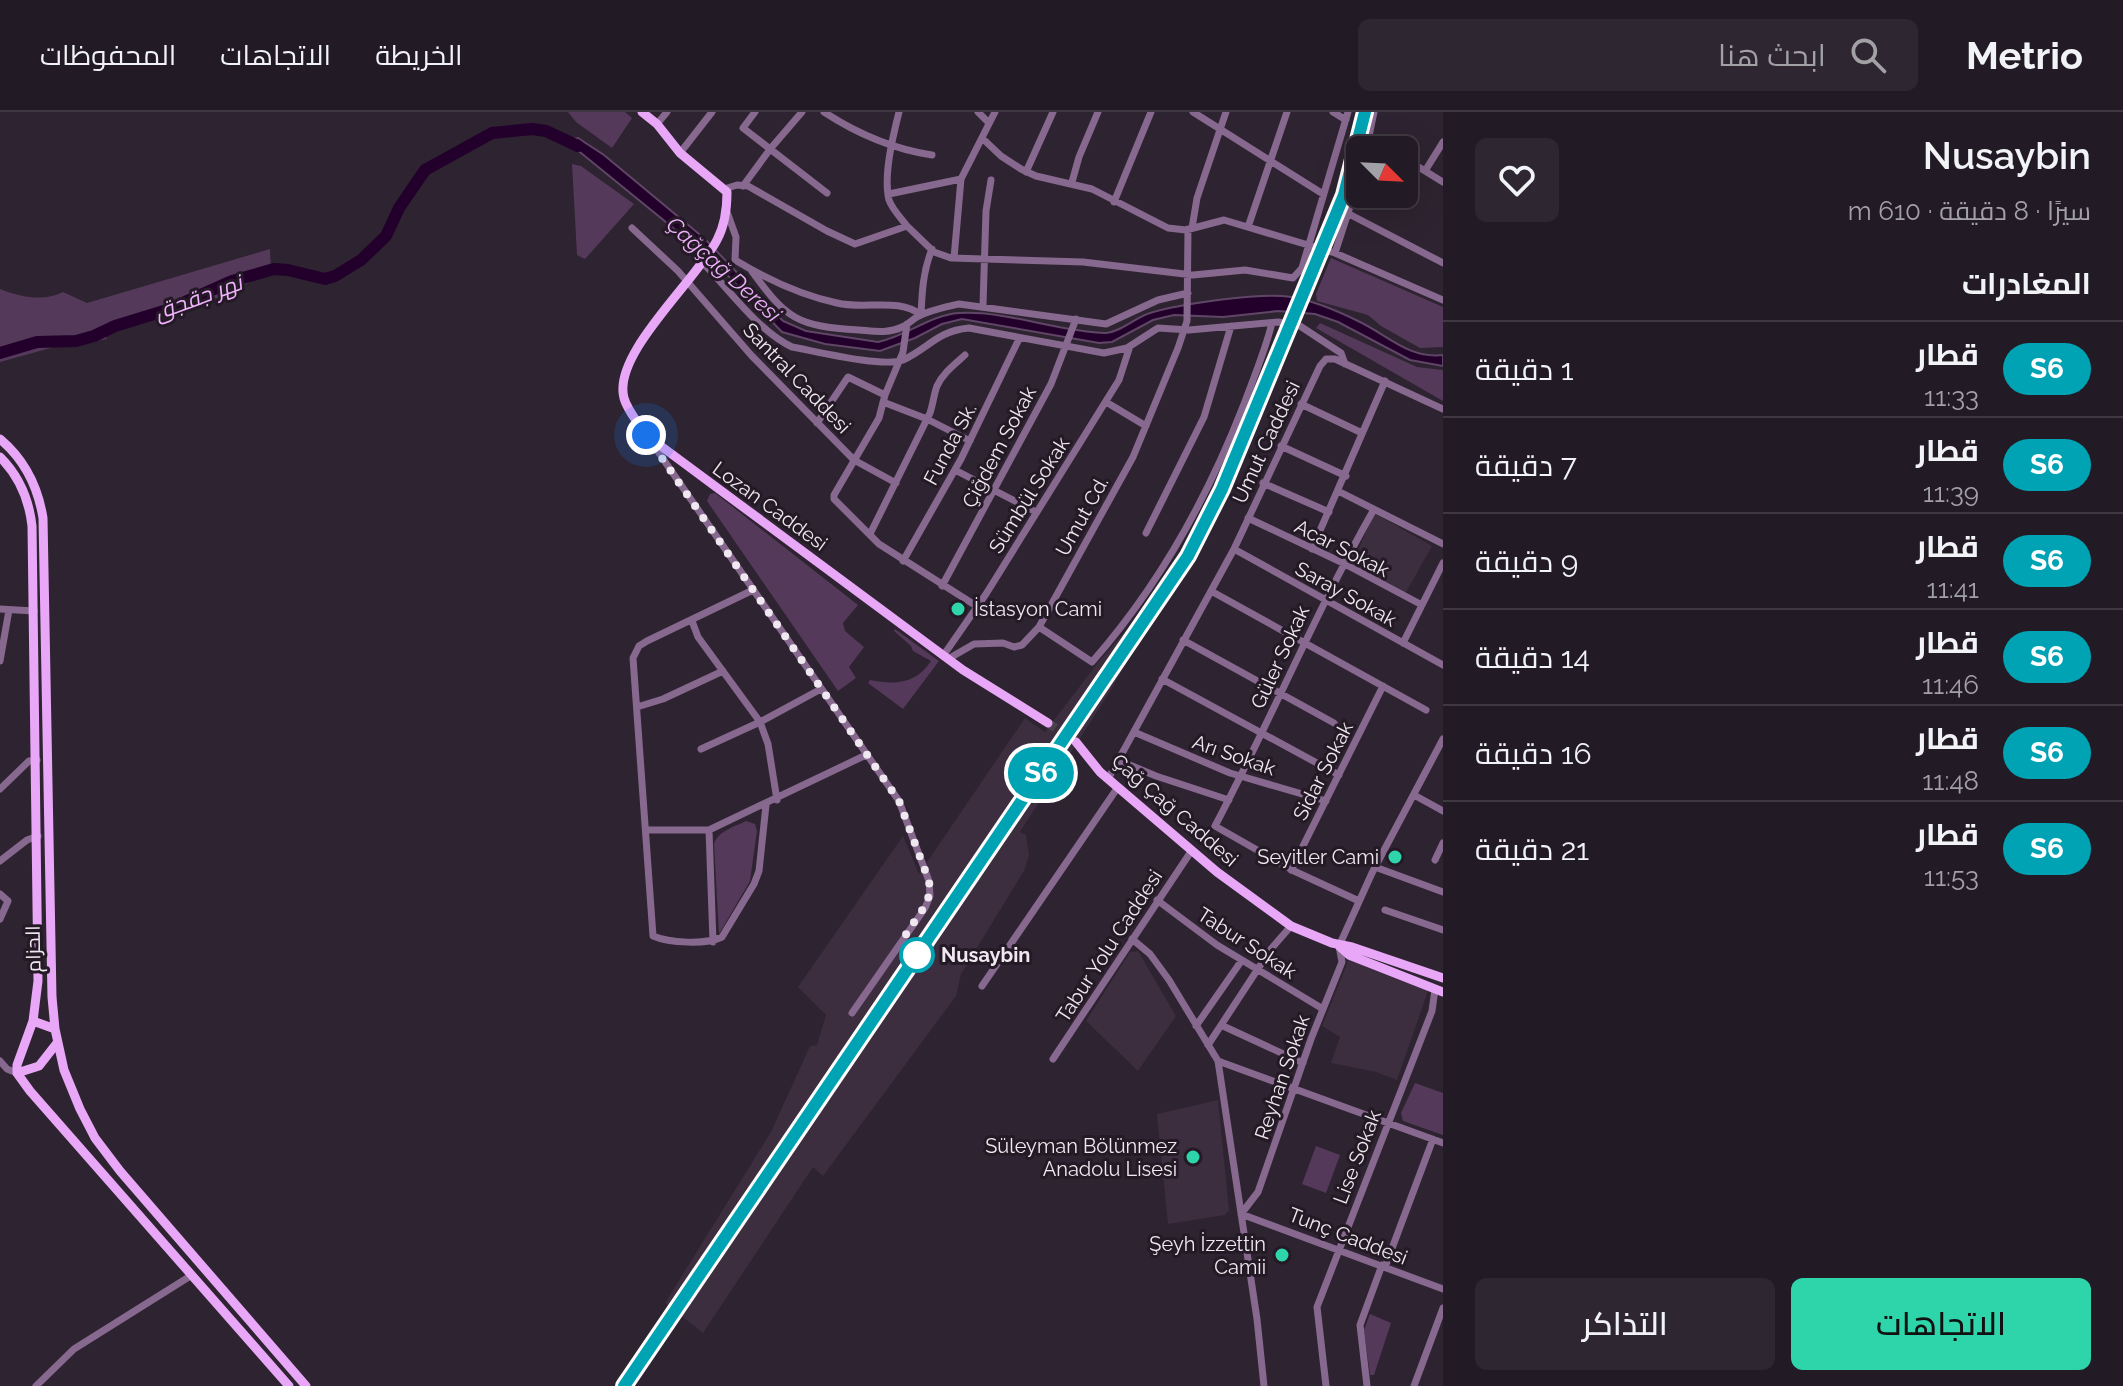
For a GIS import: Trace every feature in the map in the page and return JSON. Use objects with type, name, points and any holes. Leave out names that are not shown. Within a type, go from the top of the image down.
[{"type":"main road","points":[[642,112],[657,124],[680,153],[727,192],[727,212]]},
{"type":"main road","name":"Lozan Caddesi","points":[[727,212],[717,240],[631,356],[622,379],[624,399],[646,435],[946,658],[1048,723]]},
{"type":"main road","name":"الحزام","points":[[0,439],[21,460],[32,480],[41,503],[45,534],[50,931],[55,1029],[64,1070],[80,1109],[107,1154],[306,1386]]},
{"type":"main road","name":"الحزام","points":[[0,457],[21,484],[31,516],[34,613],[38,981],[33,1021],[17,1073]]},
{"type":"main road","points":[[34,613],[47,616]]},
{"type":"main road","name":"Çağ Çağ Caddesi","points":[[1076,742],[1100,772],[1217,872],[1291,926],[1339,946]]},
{"type":"main road","points":[[1339,946],[1352,947],[1443,978]]},
{"type":"main road","points":[[1339,946],[1349,955],[1439,990]]},
{"type":"main road","points":[[33,1021],[55,1029]]},
{"type":"main road","points":[[57,1043],[39,1066],[17,1073],[289,1386]]},
{"type":"street","points":[[657,124],[667,112]]},
{"type":"street","points":[[680,153],[712,112]]},
{"type":"street","points":[[755,112],[743,128],[827,193]]},
{"type":"street","points":[[743,186],[802,112]]},
{"type":"street","points":[[824,112],[848,128],[908,151],[932,155]]},
{"type":"street","points":[[899,112],[891,144],[889,202],[907,226],[932,249],[954,258],[1083,262],[1188,274],[1245,270],[1293,278],[1302,268],[1347,116],[1333,112]]},
{"type":"street","points":[[978,112],[988,122]]},
{"type":"street","points":[[954,258],[961,179],[995,112]]},
{"type":"street","points":[[1026,172],[1053,112]]},
{"type":"street","points":[[1072,182],[1098,112]]},
{"type":"street","points":[[1114,202],[1151,112]]},
{"type":"street","points":[[1193,112],[1323,194]]},
{"type":"street","name":"Umut Cd.","points":[[1039,627],[1133,457],[1186,325],[1190,228],[1226,112]]},
{"type":"street","points":[[1248,227],[1287,112]]},
{"type":"street","points":[[1370,136],[1374,112]]},
{"type":"street","points":[[982,138],[1001,156],[1026,172],[1092,189],[1168,228],[1190,228],[1224,220],[1335,253],[1443,300]]},
{"type":"street","points":[[1425,171],[1443,142]]},
{"type":"street","points":[[1418,167],[1443,182]]},
{"type":"street","points":[[889,194],[961,179]]},
{"type":"street","points":[[983,305],[991,180]]},
{"type":"street","points":[[724,189],[743,186],[855,244],[907,226]]},
{"type":"street","points":[[1335,253],[1351,208]]},
{"type":"street","points":[[727,212],[736,237],[735,260],[771,281],[812,298],[843,305],[910,306],[921,315]]},
{"type":"street","points":[[1349,214],[1443,263]]},
{"type":"street","name":"Santral Caddesi","points":[[632,228],[688,281],[691,289],[751,355],[854,460],[896,483]]},
{"type":"street","points":[[921,315],[922,285],[932,249]]},
{"type":"street","points":[[704,260],[764,328],[792,347],[877,362],[899,362],[951,329],[969,328],[1104,353],[1130,346],[1158,328],[1272,323],[1300,326],[1341,353],[1345,364],[1443,409]]},
{"type":"street","points":[[751,270],[788,315],[805,323],[827,328],[884,332],[921,315],[959,304],[1106,324],[1158,300],[1188,297]]},
{"type":"street","name":"Çiğdem Sokak","points":[[942,586],[1051,384],[1075,322]]},
{"type":"street","points":[[946,658],[974,644],[1022,645],[1039,627],[1092,662],[1116,636],[1204,498],[1228,446],[1272,323]]},
{"type":"street","points":[[907,324],[903,352],[879,418],[834,499],[879,544],[978,607]]},
{"type":"street","points":[[1146,533],[1204,417],[1231,326]]},
{"type":"street","name":"Funda Sk.","points":[[903,561],[955,470],[1019,339]]},
{"type":"street","name":"Sümbül Sokak","points":[[946,658],[1119,380],[1130,346]]},
{"type":"street","points":[[870,534],[927,419],[936,397],[935,389],[945,374],[965,355]]},
{"type":"street","name":"Umut Caddesi","points":[[1108,779],[1234,549],[1320,366],[1326,359],[1345,364]]},
{"type":"street","points":[[817,423],[848,377],[970,441]]},
{"type":"street","points":[[1312,549],[1385,381]]},
{"type":"street","points":[[1106,402],[1146,426]]},
{"type":"street","points":[[1301,404],[1362,433]]},
{"type":"street","points":[[646,435],[899,801],[929,881],[930,896],[925,908],[852,1013]]},
{"type":"street","points":[[1281,446],[1346,476]]},
{"type":"street","points":[[955,470],[1036,512]]},
{"type":"street","points":[[1263,483],[1329,512]]},
{"type":"street","points":[[1338,491],[1443,544]]},
{"type":"street","name":"Güler Sokak","points":[[1291,870],[1215,826],[1343,563],[1373,511]]},
{"type":"street","name":"Acar Sokak","points":[[1248,518],[1422,605]]},
{"type":"street","name":"Saray Sokak","points":[[1234,549],[1443,665]]},
{"type":"street","points":[[1403,643],[1443,563]]},
{"type":"street","points":[[753,590],[647,641],[633,658],[653,936],[713,942],[722,937],[759,871],[766,805]]},
{"type":"street","points":[[1211,591],[1426,710]]},
{"type":"street","points":[[0,661],[4,610],[34,613]]},
{"type":"street","points":[[692,621],[698,637],[760,722],[768,744],[777,800]]},
{"type":"street","points":[[1183,640],[1334,723]]},
{"type":"street","points":[[637,707],[663,699],[723,671]]},
{"type":"street","points":[[1162,679],[1339,775]]},
{"type":"street","name":"Sidar Sokak","points":[[1291,870],[1383,686]]},
{"type":"street","points":[[701,749],[821,689]]},
{"type":"street","name":"Arı Sokak","points":[[1134,732],[1191,758],[1326,801]]},
{"type":"street","name":"Reyhan Sokak","points":[[1241,1214],[1258,1192],[1342,962],[1339,946],[1375,867],[1443,739]]},
{"type":"street","points":[[647,830],[709,830],[866,755]]},
{"type":"street","points":[[0,789],[29,761],[37,760]]},
{"type":"street","points":[[1118,760],[1229,800]]},
{"type":"street","points":[[982,986],[1118,787]]},
{"type":"street","points":[[1414,795],[1443,811]]},
{"type":"street","points":[[709,830],[713,942]]},
{"type":"street","points":[[0,861],[27,840],[38,836]]},
{"type":"street","points":[[1435,860],[1443,843]]},
{"type":"street","name":"Tabur Yolu Caddesi","points":[[1053,1059],[1192,850]]},
{"type":"street","points":[[1375,867],[1443,892]]},
{"type":"street","points":[[1291,870],[1359,901]]},
{"type":"street","points":[[0,894],[8,901],[0,919]]},
{"type":"street","name":"Tabur Sokak","points":[[1157,900],[1257,971],[1323,1009]]},
{"type":"street","points":[[1385,910],[1443,930]]},
{"type":"street","points":[[1208,1045],[1291,926]]},
{"type":"street","points":[[1132,939],[1150,954],[1218,1061],[1264,1386]]},
{"type":"street","points":[[1196,1026],[1242,960]]},
{"type":"street","name":"Lise Sokak","points":[[1326,1386],[1317,1307],[1439,990]]},
{"type":"street","points":[[1223,1026],[1303,1063]]},
{"type":"street","points":[[0,1061],[7,1069],[17,1073]]},
{"type":"street","points":[[1218,1061],[1443,1143]]},
{"type":"street","points":[[1367,1386],[1360,1325],[1433,1139]]},
{"type":"street","name":"Tunç Caddesi","points":[[1241,1214],[1443,1289]]},
{"type":"street","points":[[36,1386],[74,1349],[192,1275]]},
{"type":"street","points":[[1414,1386],[1443,1308]]},
{"type":"shaded area","points":[[568,112],[625,112],[632,118],[612,148],[576,122]]},
{"type":"shaded area","points":[[572,164],[581,166],[634,204],[585,259],[577,255]]},
{"type":"shaded area","points":[[270,249],[271,272],[219,297],[105,334],[107,339],[58,346],[0,362],[0,289],[32,297],[48,297],[63,292],[87,303]]},
{"type":"shaded area","points":[[1331,258],[1443,307],[1443,347],[1420,348],[1368,315],[1317,301],[1316,294]]},
{"type":"shaded area","points":[[1320,323],[1417,367],[1443,370],[1443,401],[1316,328]]},
{"type":"shaded area","points":[[715,493],[858,605],[843,623],[845,631],[864,647],[849,667],[856,678],[838,691],[707,501],[710,494]]},
{"type":"shaded area","points":[[1374,513],[1432,546],[1405,594],[1356,567],[1353,562]]},
{"type":"shaded area","points":[[1145,608],[1154,614],[1109,693],[1020,832],[1026,835],[1029,855],[1025,869],[961,974],[956,996],[823,1176],[813,1167],[703,1333],[665,1303],[771,1132],[810,1046],[817,1045],[826,1015],[798,987],[903,836],[919,874],[1025,718],[1045,732]]},
{"type":"shaded area","points":[[895,629],[939,661],[903,709],[868,683],[870,680],[904,681],[919,674],[931,661],[913,651]]},
{"type":"shaded area","points":[[746,821],[755,824],[757,831],[750,881],[719,934],[714,844],[723,833]]},
{"type":"shaded area","points":[[1138,951],[1176,1016],[1138,1071],[1086,1021],[1130,952]]},
{"type":"shaded area","points":[[1349,959],[1429,988],[1397,1080],[1376,1072],[1331,1063],[1340,1037],[1322,1026]]},
{"type":"shaded area","points":[[1415,1083],[1443,1093],[1443,1135],[1403,1121],[1401,1113]]},
{"type":"shaded area","name":"Süleyman Bölünmez Anadolu Lisesi","points":[[1218,1100],[1229,1210],[1225,1215],[1168,1224],[1157,1114]]},
{"type":"shaded area","points":[[1316,1146],[1340,1155],[1326,1193],[1302,1184]]},
{"type":"shaded area","points":[[1370,1314],[1391,1323],[1374,1375],[1370,1375],[1364,1330]]},
{"type":"water","name":"Çağçağ Deresi","points":[[578,138],[604,155],[705,239],[783,321],[806,331],[878,342],[948,315],[977,313],[1106,333],[1118,330],[1144,315],[1163,310],[1220,300],[1277,296],[1300,299],[1335,310],[1420,354],[1443,355],[1443,366],[1410,360],[1338,322],[1315,314],[1278,311],[1223,317],[1174,315],[1153,320],[1112,342],[1099,343],[962,319],[942,324],[880,351],[825,344],[782,332],[715,262],[565,140]]},
{"type":"waterway","name":"نهر جقجق","points":[[0,353],[37,342],[76,341],[94,336],[167,310],[232,281],[274,269],[325,279],[335,276],[361,260],[386,236],[399,208],[425,170],[492,133],[532,129],[546,131],[578,146]]},
{"type":"tunnel","points":[[1048,723],[1076,742]]},
{"type":"railway","points":[[624,1386],[1188,556],[1222,489],[1344,195],[1365,112]]},
{"type":"train","name":"S6","points":[[624,1386],[1188,556],[1222,489],[1344,195],[1365,112]]},
{"type":"place","name":"İstasyon Cami","points":[[958,609]]},
{"type":"place","name":"Seyitler Cami","points":[[1395,857]]},
{"type":"place","name":"Nusaybin","points":[[917,955]]},
{"type":"place","name":"Süleyman Bölünmez Anadolu Lisesi","points":[[1193,1157]]},
{"type":"place","name":"Şeyh İzzettin Camii","points":[[1282,1255]]},
{"type":"route","points":[[646,435],[899,801],[929,881],[927,903],[906,934],[917,955]]}]
